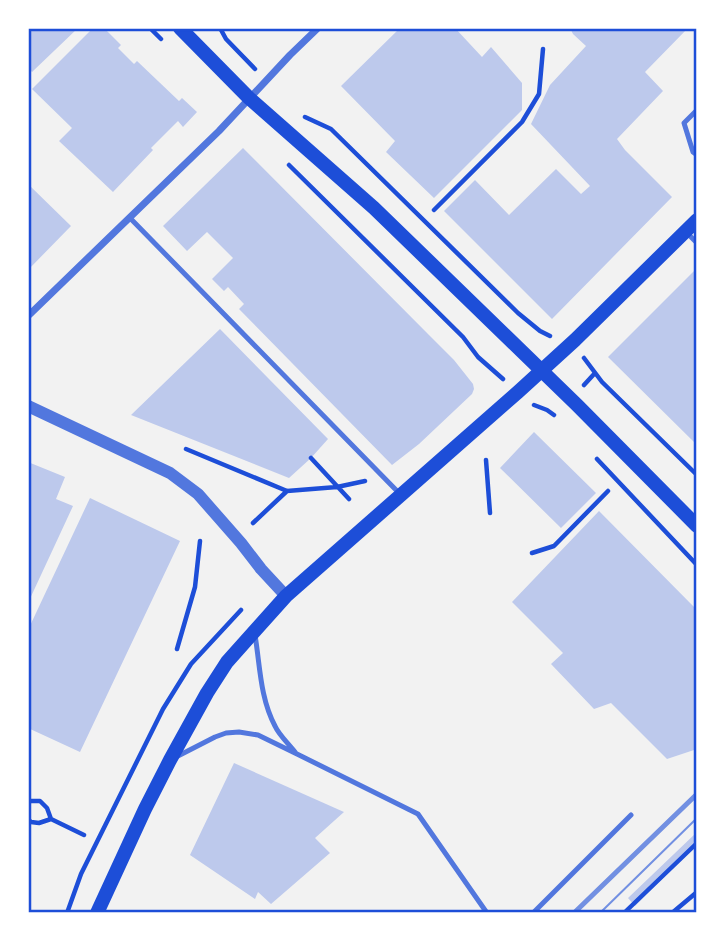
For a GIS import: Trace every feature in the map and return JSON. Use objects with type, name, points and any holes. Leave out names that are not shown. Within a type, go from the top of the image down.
[{"type":"main road","points":[[180,28],[249,98],[374,208],[578,405],[697,526]]},
{"type":"main road","points":[[97,913],[170,760],[227,662],[286,596],[575,340],[697,220]]},
{"type":"street","points":[[28,316],[219,131],[318,28]]},
{"type":"street","points":[[28,406],[170,473],[198,494],[286,596]]},
{"type":"lane","points":[[697,110],[684,123],[697,155]]},
{"type":"lane","points":[[130,218],[402,495]]},
{"type":"lane","points":[[685,232],[697,243]]},
{"type":"lane","points":[[254,631],[270,714],[276,728],[297,754]]},
{"type":"lane","points":[[170,760],[226,733],[258,735],[418,814],[487,913]]},
{"type":"lane","points":[[533,913],[631,815]]},
{"type":"path","points":[[220,28],[242,56]]},
{"type":"path","points":[[434,210],[522,122],[539,94],[543,49]]},
{"type":"path","points":[[298,111],[331,129],[518,313],[545,333]]},
{"type":"path","points":[[285,161],[500,377]]},
{"type":"path","points":[[586,359],[602,382],[697,475]]},
{"type":"path","points":[[534,405],[547,410],[562,422]]},
{"type":"path","points":[[186,449],[287,491],[337,487],[383,477]]},
{"type":"path","points":[[589,450],[697,565]]},
{"type":"path","points":[[311,458],[349,499]]},
{"type":"path","points":[[486,460],[490,513]]},
{"type":"path","points":[[253,523],[287,491]]},
{"type":"path","points":[[532,553],[554,546],[608,491]]},
{"type":"path","points":[[177,649],[195,587],[200,541]]},
{"type":"path","points":[[67,913],[81,874],[163,709],[191,664],[248,604]]},
{"type":"path","points":[[28,804],[30,801],[40,801],[47,808],[51,819],[84,835]]},
{"type":"path","points":[[28,819],[39,823],[51,819]]},
{"type":"path","points":[[624,913],[697,843]]},
{"type":"path","points":[[672,913],[697,892]]},
{"type":"building","points":[[28,28],[78,28],[32,72],[28,68]]},
{"type":"building","points":[[93,28],[104,28],[121,45],[118,48],[134,64],[137,61],[179,101],[182,98],[197,112],[183,127],[178,121],[113,192],[59,141],[72,128],[32,89]]},
{"type":"building","points":[[400,28],[455,28],[482,57],[491,47],[522,83],[522,110],[434,198],[386,152],[395,141],[341,86]]},
{"type":"building","points":[[570,28],[688,28],[645,72],[663,91],[617,139],[672,197],[552,319],[444,211],[475,180],[509,215],[556,169],[581,194],[590,186],[531,124],[550,85],[586,46]]},
{"type":"building","points":[[243,148],[454,360],[473,384],[472,394],[419,444],[392,465],[239,309],[244,304],[228,287],[224,291],[212,279],[233,258],[207,232],[187,251],[163,226]]},
{"type":"building","points":[[28,184],[71,226],[28,270]]},
{"type":"building","points":[[697,268],[697,445],[608,357]]},
{"type":"building","points":[[220,329],[328,439],[289,478],[131,415]]},
{"type":"building","points":[[534,432],[596,493],[561,528],[500,468]]},
{"type":"building","points":[[28,462],[65,477],[56,499],[73,506],[28,603]]},
{"type":"building","points":[[90,498],[180,541],[80,752],[28,728],[28,630]]},
{"type":"building","points":[[599,511],[697,610],[697,749],[667,759],[611,703],[594,709],[551,664],[563,653],[512,602]]},
{"type":"building","points":[[234,763],[344,812],[315,838],[330,853],[271,904],[258,892],[255,899],[190,855]]},
{"type":"building","points":[[697,832],[697,844],[635,906],[628,898]]},
{"type":"tram line","points":[[600,913],[697,818]]},
{"type":"railway","points":[[574,913],[697,794]]}]
